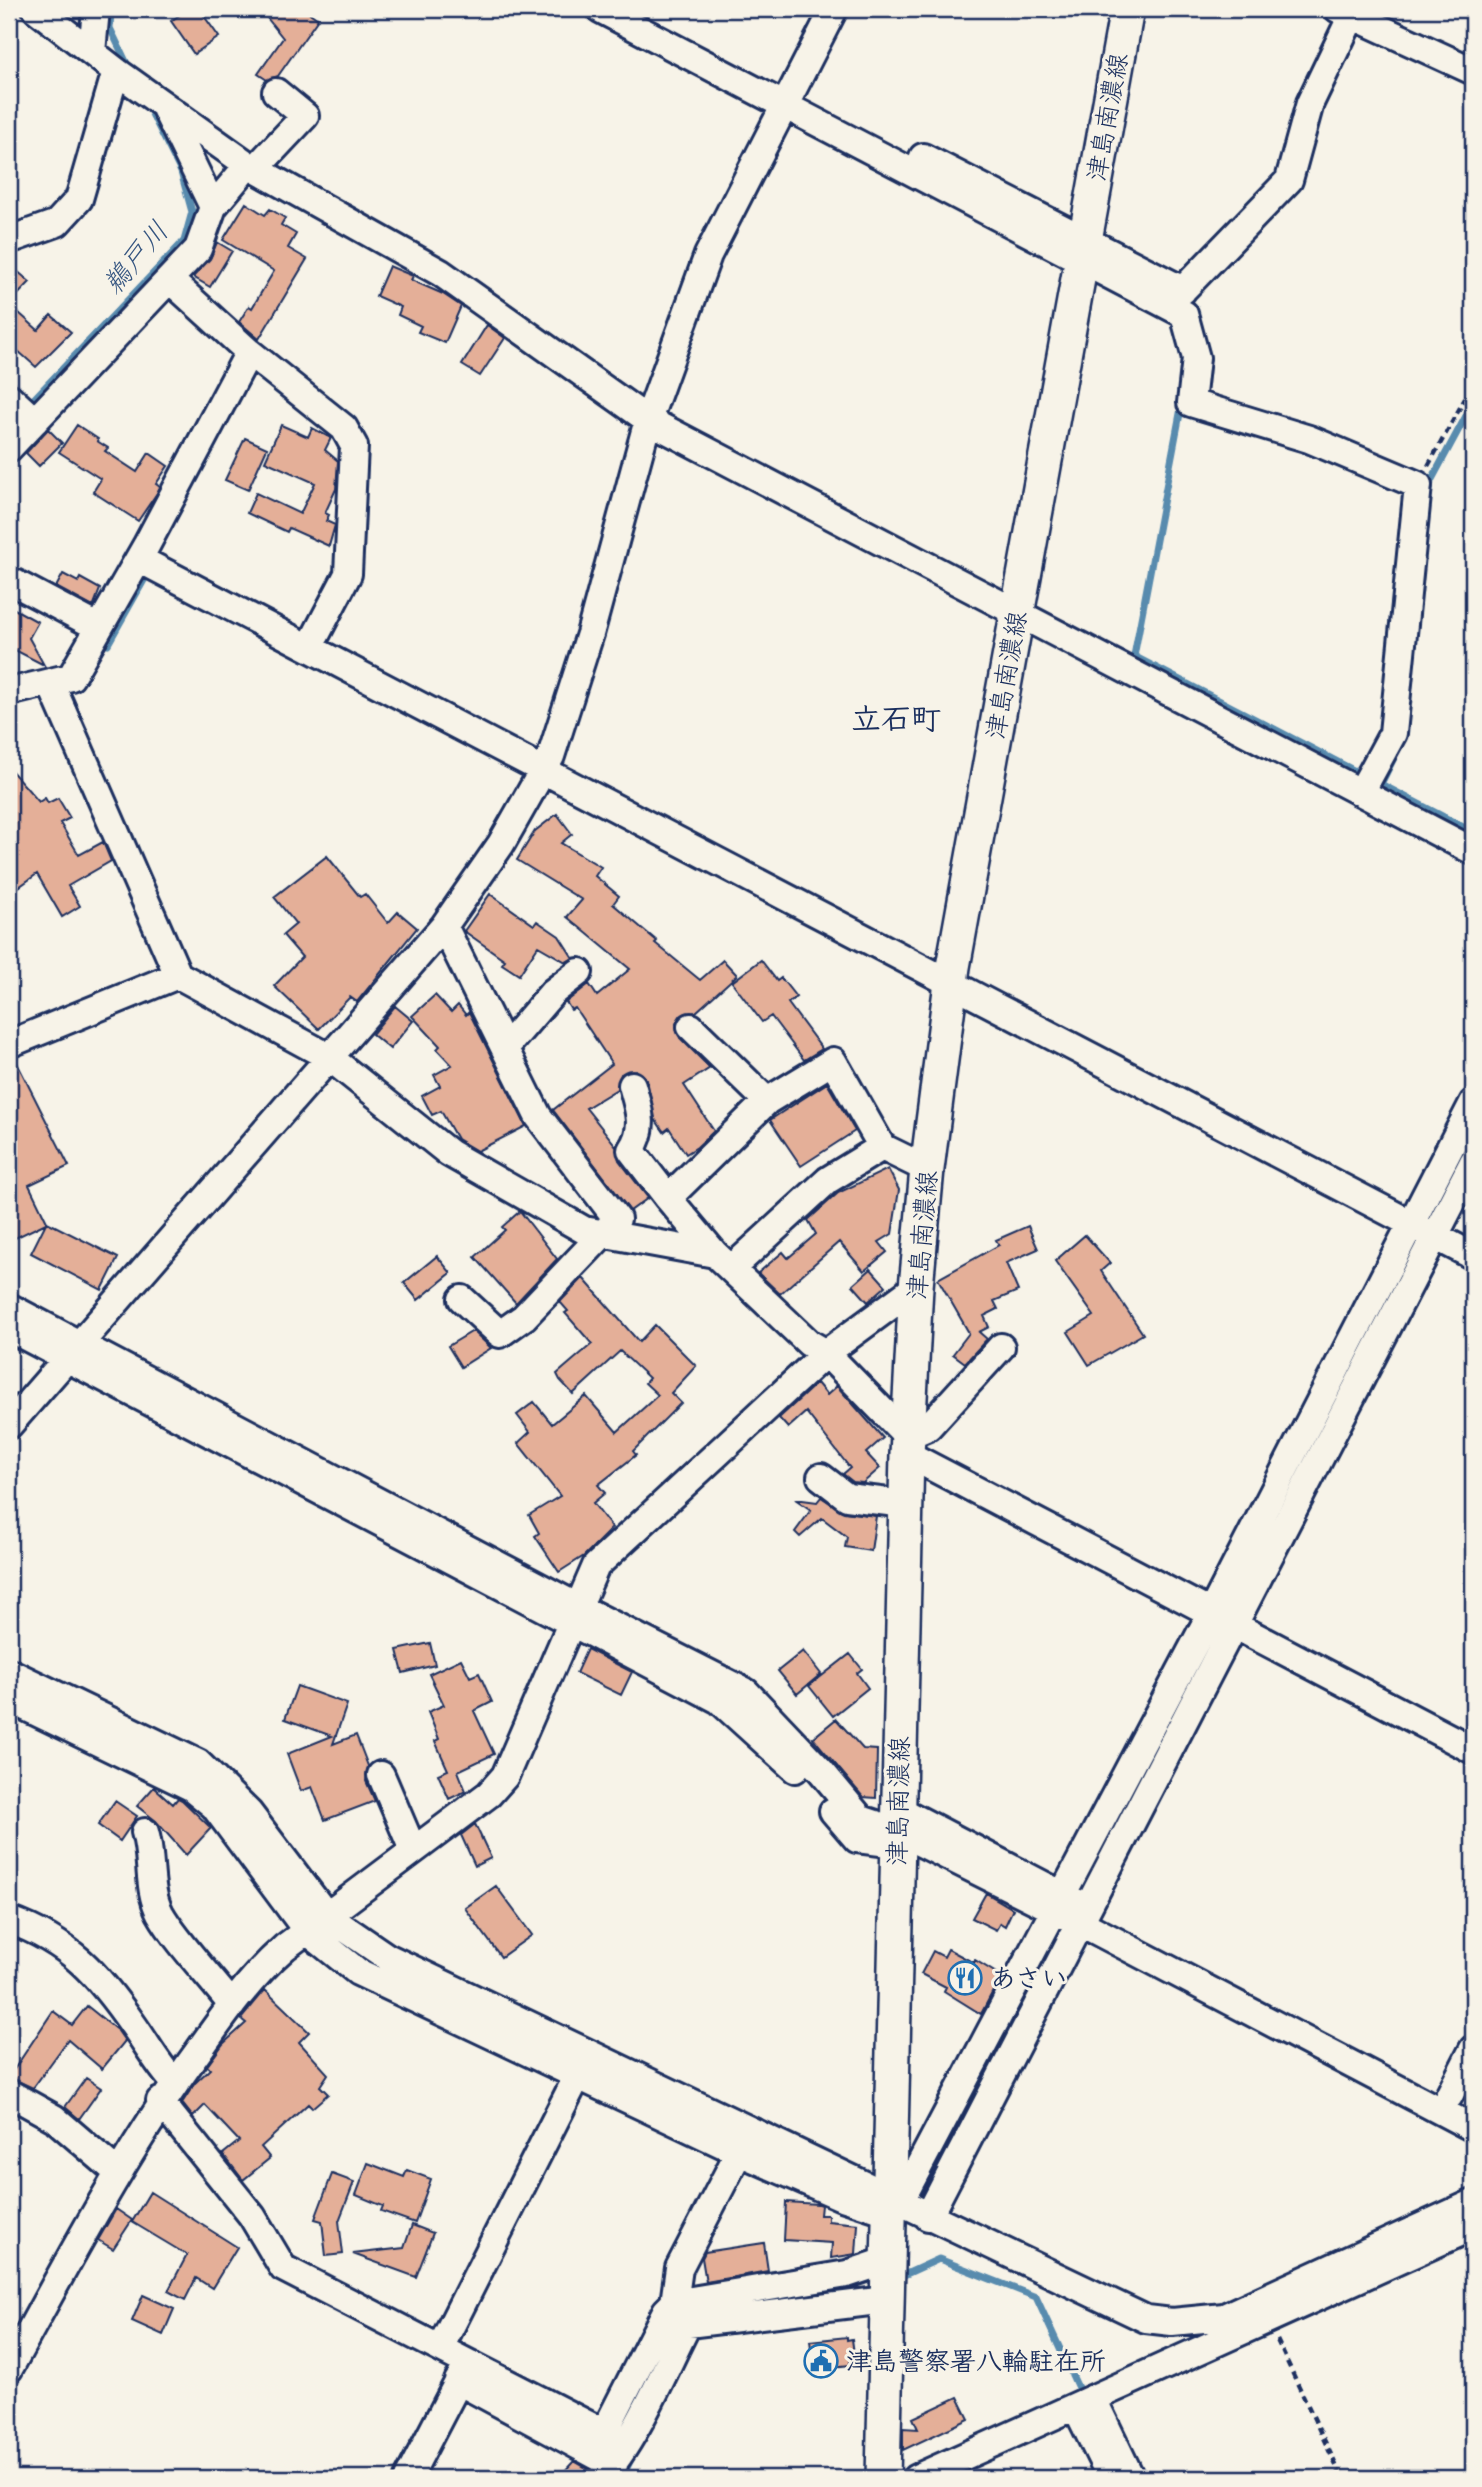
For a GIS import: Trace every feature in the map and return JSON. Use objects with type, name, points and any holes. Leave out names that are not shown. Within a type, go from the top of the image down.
[{"type":"main road","name":"津島南濃線","points":[[883,2478],[887,2204],[905,1504],[916,1287],[927,1169],[952,975],[1127,9]]},
{"type":"street","points":[[36,9],[158,102],[252,167],[441,273],[648,420],[1473,851]]},
{"type":"street","points":[[92,52],[96,9]]},
{"type":"street","points":[[600,9],[788,97],[1176,298],[1184,314],[1196,358],[1191,403],[1308,439],[1418,485],[1393,733],[1361,792]]},
{"type":"street","points":[[635,9],[788,97]]},
{"type":"street","points":[[9,1425],[444,926],[502,844],[547,764],[590,634],[648,420],[708,255],[834,9]]},
{"type":"street","points":[[1176,298],[1289,180],[1310,103],[1348,11],[1473,71]]},
{"type":"street","points":[[9,240],[57,223],[79,199],[118,72]]},
{"type":"street","points":[[9,448],[22,409],[170,280],[198,249],[213,207],[304,116],[276,92]]},
{"type":"street","points":[[158,102],[213,207]]},
{"type":"street","points":[[170,280],[249,352],[344,428],[355,446],[348,574],[316,635]]},
{"type":"street","points":[[9,692],[71,677],[143,552],[249,352]]},
{"type":"street","points":[[143,552],[316,635],[547,764]]},
{"type":"street","points":[[143,552],[1414,1215],[1438,1228],[1473,1256]]},
{"type":"street","points":[[9,580],[98,627]]},
{"type":"street","points":[[50,682],[178,975],[329,1057],[449,1153],[584,1230],[723,1262]]},
{"type":"street","points":[[444,926],[538,1116],[617,1219],[524,1317],[500,1334],[462,1299]]},
{"type":"street","points":[[505,1048],[552,992],[579,972]]},
{"type":"street","points":[[9,1044],[178,975]]},
{"type":"street","points":[[691,1027],[767,1101]]},
{"type":"street","points":[[668,1198],[767,1101],[833,1061],[882,1146],[927,1169]]},
{"type":"street","points":[[632,1085],[641,1118],[640,1138],[631,1150],[723,1262],[809,1343],[826,1353],[907,1445],[1221,1621],[1473,1750]]},
{"type":"street","points":[[928,2217],[1083,1915],[1414,1215],[1473,1103]]},
{"type":"street","points":[[723,1262],[828,1180],[882,1146]]},
{"type":"street","points":[[9,1699],[191,1787],[214,1807],[358,1972],[739,2152],[842,2197],[887,2204],[907,2189],[1059,1903],[1221,1621],[1473,1162]]},
{"type":"street","points":[[1438,1228],[1473,1236]]},
{"type":"street","points":[[9,2369],[117,2172],[167,2092],[257,1971],[489,1794],[505,1776],[596,1566],[826,1353],[916,1287]]},
{"type":"street","points":[[9,1307],[71,1351]]},
{"type":"street","points":[[9,1328],[71,1351],[573,1615],[746,1692],[821,1770],[860,1819],[897,1828],[1059,1903],[1473,2109]]},
{"type":"street","points":[[907,1445],[928,1427],[1001,1347]]},
{"type":"street","points":[[821,1477],[847,1497],[905,1504]]},
{"type":"street","points":[[9,1672],[198,1763],[249,1813],[317,1923],[887,2204],[928,2217],[1146,2319],[1172,2322],[1224,2317],[1258,2304],[1473,2203]]},
{"type":"street","points":[[381,1775],[413,1850]]},
{"type":"street","points":[[145,1832],[152,1852],[151,1877],[160,1912],[232,2005]]},
{"type":"street","points":[[1083,1915],[1473,2128]]},
{"type":"street","points":[[9,1920],[54,1940],[80,1958],[135,2027],[155,2061],[167,2092],[252,2216],[282,2268],[440,2348],[463,2371],[611,2455]]},
{"type":"street","points":[[1449,2096],[1473,2049]]},
{"type":"street","points":[[440,2348],[577,2077]]},
{"type":"street","points":[[9,2093],[54,2119],[117,2172]]},
{"type":"street","points":[[674,2303],[679,2268],[739,2152]]},
{"type":"street","points":[[916,2478],[1473,2227]]},
{"type":"street","points":[[611,2455],[666,2311],[674,2303],[847,2274],[886,2261]]},
{"type":"street","points":[[611,2455],[688,2324],[886,2300]]},
{"type":"street","points":[[408,2478],[463,2371]]},
{"type":"street","points":[[1084,2403],[1111,2478]]},
{"type":"street","points":[[1084,2403],[1131,2478]]},
{"type":"path","points":[[1418,485],[1473,384]]},
{"type":"path","points":[[1268,2320],[1342,2478]]},
{"type":"building","points":[[188,9],[199,9],[219,37],[194,54],[171,21]]},
{"type":"building","points":[[260,9],[304,9],[318,19],[278,76],[267,80],[258,74],[283,38]]},
{"type":"building","points":[[246,203],[265,215],[270,209],[285,218],[281,225],[296,234],[288,248],[307,259],[259,339],[239,322],[249,306],[252,308],[274,271],[223,240]]},
{"type":"building","points":[[217,242],[232,251],[210,287],[193,277],[210,259]]},
{"type":"building","points":[[9,264],[30,282],[9,304]]},
{"type":"building","points":[[389,266],[413,276],[411,280],[443,294],[461,306],[445,343],[418,332],[421,326],[398,315],[401,307],[376,296]]},
{"type":"building","points":[[9,304],[38,330],[51,315],[71,332],[36,367],[9,343]]},
{"type":"building","points":[[487,325],[505,338],[480,376],[462,365]]},
{"type":"building","points":[[77,425],[108,448],[105,451],[137,472],[149,453],[168,466],[156,484],[160,487],[157,493],[138,521],[93,492],[101,479],[59,452]]},
{"type":"building","points":[[281,425],[308,437],[312,428],[331,438],[325,450],[338,461],[336,489],[325,513],[329,515],[326,521],[335,525],[329,546],[289,528],[287,532],[247,513],[256,493],[300,514],[315,483],[265,461]]},
{"type":"building","points":[[48,429],[62,443],[39,466],[26,453]]},
{"type":"building","points":[[245,438],[267,448],[248,490],[225,480]]},
{"type":"building","points":[[63,574],[78,582],[80,578],[100,589],[93,607],[56,587]]},
{"type":"building","points":[[9,606],[38,622],[29,638],[44,665],[9,647]]},
{"type":"building","points":[[9,768],[39,802],[45,798],[48,803],[58,798],[70,818],[60,823],[79,855],[103,842],[111,861],[68,886],[80,906],[62,917],[37,874],[9,894]]},
{"type":"building","points":[[557,814],[572,834],[561,843],[601,867],[595,876],[619,896],[613,904],[657,941],[655,943],[700,980],[723,960],[737,975],[696,1012],[680,1016],[676,1024],[680,1038],[710,1068],[684,1085],[714,1131],[697,1147],[686,1154],[669,1128],[664,1132],[655,1119],[647,1080],[636,1070],[621,1074],[617,1089],[586,1108],[616,1146],[619,1160],[648,1198],[630,1211],[553,1110],[612,1064],[575,1008],[571,1010],[566,1002],[589,984],[597,996],[630,969],[567,917],[582,900],[517,860],[535,831]]},
{"type":"building","points":[[327,856],[360,897],[365,894],[388,923],[398,912],[417,928],[357,1002],[350,997],[319,1029],[274,986],[302,957],[283,935],[296,924],[274,897]]},
{"type":"building","points":[[490,894],[534,925],[537,921],[559,936],[573,958],[566,962],[538,946],[519,975],[502,964],[505,960],[464,931]]},
{"type":"building","points":[[761,960],[777,981],[781,978],[796,997],[788,1003],[822,1049],[804,1060],[771,1016],[762,1022],[732,982]]},
{"type":"building","points":[[435,995],[451,1012],[458,1005],[466,1015],[469,1012],[526,1126],[477,1151],[457,1139],[441,1111],[432,1115],[422,1096],[440,1086],[434,1075],[452,1065],[437,1049],[440,1046],[412,1016]]},
{"type":"building","points":[[395,1006],[413,1021],[390,1049],[372,1034]]},
{"type":"building","points":[[9,1059],[15,1059],[69,1166],[29,1185],[47,1222],[118,1258],[102,1290],[31,1253],[46,1223],[9,1241]]},
{"type":"building","points":[[827,1083],[855,1131],[801,1166],[770,1120]]},
{"type":"building","points":[[888,1169],[899,1190],[892,1234],[879,1242],[887,1252],[864,1271],[839,1242],[780,1294],[758,1273],[783,1252],[788,1258],[816,1234],[808,1220],[838,1193]]},
{"type":"building","points":[[520,1211],[557,1259],[516,1303],[475,1257],[505,1230],[502,1227]]},
{"type":"building","points":[[1028,1226],[1038,1249],[1006,1263],[1018,1291],[994,1301],[998,1309],[984,1316],[989,1327],[979,1332],[987,1339],[965,1363],[953,1354],[969,1333],[938,1279],[999,1245],[996,1240]]},
{"type":"building","points":[[1085,1235],[1110,1263],[1101,1271],[1143,1334],[1089,1365],[1068,1332],[1094,1316],[1055,1261]]},
{"type":"building","points":[[437,1256],[451,1273],[418,1300],[404,1283]]},
{"type":"building","points":[[871,1269],[886,1286],[868,1302],[853,1285]]},
{"type":"building","points":[[583,1278],[639,1342],[655,1325],[696,1366],[671,1393],[681,1403],[633,1451],[636,1455],[598,1485],[605,1493],[593,1503],[612,1528],[584,1556],[559,1572],[535,1536],[539,1533],[529,1515],[560,1496],[518,1443],[530,1432],[517,1415],[534,1402],[552,1424],[586,1396],[617,1432],[658,1395],[645,1383],[649,1378],[620,1351],[573,1394],[560,1380],[557,1374],[592,1344],[565,1313],[568,1311],[560,1302]]},
{"type":"building","points":[[473,1331],[491,1348],[461,1367],[448,1346]]},
{"type":"building","points":[[817,1383],[827,1395],[837,1386],[883,1438],[866,1453],[880,1468],[863,1483],[853,1482],[843,1474],[850,1468],[806,1412],[788,1428],[779,1418]]},
{"type":"building","points":[[821,1497],[844,1512],[876,1516],[871,1551],[845,1547],[847,1537],[822,1518],[800,1537],[795,1532],[811,1510],[795,1499],[817,1502]]},
{"type":"building","points":[[430,1643],[435,1665],[403,1673],[397,1650]]},
{"type":"building","points":[[587,1649],[632,1672],[621,1695],[576,1673]]},
{"type":"building","points":[[803,1651],[821,1674],[797,1694],[778,1671]]},
{"type":"building","points":[[850,1654],[862,1669],[857,1673],[868,1688],[833,1716],[809,1686]]},
{"type":"building","points":[[461,1659],[470,1677],[479,1673],[492,1702],[474,1711],[494,1754],[458,1771],[466,1791],[449,1799],[438,1774],[448,1770],[435,1741],[439,1739],[428,1712],[444,1705],[429,1674]]},
{"type":"building","points":[[297,1686],[347,1704],[333,1744],[356,1735],[368,1766],[366,1781],[375,1801],[325,1820],[312,1787],[301,1791],[287,1754],[332,1736],[285,1719]]},
{"type":"building","points":[[836,1719],[863,1749],[877,1750],[876,1798],[863,1797],[813,1738]]},
{"type":"building","points":[[154,1787],[173,1804],[178,1798],[182,1800],[211,1828],[186,1855],[156,1821],[137,1806]]},
{"type":"building","points":[[115,1801],[137,1816],[120,1841],[98,1825]]},
{"type":"building","points":[[475,1824],[491,1858],[475,1866],[461,1835]]},
{"type":"building","points":[[496,1886],[532,1935],[501,1957],[465,1908]]},
{"type":"building","points":[[986,1893],[1013,1909],[1005,1926],[1000,1923],[996,1930],[972,1918]]},
{"type":"building","points":[[948,1949],[974,1963],[975,1960],[1001,1976],[981,2014],[944,1991],[946,1987],[921,1974],[933,1951],[944,1957]]},
{"type":"building","points":[[265,1990],[309,2032],[299,2042],[328,2074],[320,2086],[328,2094],[312,2108],[308,2104],[261,2147],[270,2158],[243,2180],[223,2154],[239,2141],[205,2105],[193,2117],[182,2103],[195,2083],[210,2069],[207,2066],[223,2044],[246,2023],[241,2019]]},
{"type":"building","points":[[87,2006],[118,2031],[125,2041],[102,2069],[68,2040],[33,2088],[9,2077],[53,2011],[72,2025]]},
{"type":"building","points":[[86,2078],[101,2088],[79,2119],[65,2107]]},
{"type":"building","points":[[368,2163],[404,2177],[407,2170],[431,2179],[415,2223],[381,2211],[383,2206],[356,2195]]},
{"type":"building","points":[[332,2174],[354,2182],[339,2221],[343,2254],[326,2256],[322,2221],[315,2219]]},
{"type":"building","points":[[150,2192],[237,2247],[212,2288],[196,2278],[185,2300],[168,2291],[187,2255],[132,2222]]},
{"type":"building","points":[[786,2202],[818,2204],[821,2205],[820,2215],[828,2215],[828,2221],[858,2224],[856,2254],[831,2258],[832,2243],[784,2240]]},
{"type":"building","points":[[116,2209],[132,2220],[113,2249],[98,2240]]},
{"type":"building","points":[[412,2225],[433,2233],[416,2277],[353,2254],[404,2248]]},
{"type":"building","points":[[764,2243],[768,2271],[706,2282],[702,2258],[705,2252]]},
{"type":"building","points":[[143,2295],[174,2309],[163,2335],[132,2321]]},
{"type":"building","points":[[847,2337],[847,2340],[852,2339],[855,2361],[850,2362],[850,2365],[814,2369],[810,2341]]},
{"type":"building","points":[[958,2397],[969,2419],[903,2450],[903,2428],[918,2429],[913,2418]]},
{"type":"building","points":[[574,2461],[588,2469],[582,2478],[558,2478]]},
{"type":"waterway","name":"鵜戸川","points":[[111,9],[110,28],[130,70]]},
{"type":"waterway","name":"鵜戸川","points":[[27,406],[184,241],[192,212],[181,172],[148,106]]},
{"type":"waterway","points":[[1182,403],[1134,656],[1363,775]]},
{"type":"waterway","points":[[1430,491],[1431,481],[1473,403]]},
{"type":"waterway","name":"鵜戸川","points":[[9,426],[19,415]]},
{"type":"waterway","points":[[102,640],[108,644],[147,575]]},
{"type":"waterway","points":[[1394,758],[1381,784],[1473,832]]},
{"type":"waterway","points":[[1465,1157],[1473,1142]]},
{"type":"waterway","points":[[338,1940],[380,1967]]},
{"type":"waterway","points":[[904,2275],[939,2259],[1036,2297],[1079,2390]]},
{"type":"waterway","points":[[625,2472],[632,2457]]},
{"type":"place","name":"あさい","points":[[965,1978]]},
{"type":"place","name":"津島警察署八輪駐在所","points":[[821,2361]]},
{"type":"district","name":"立石町","points":[[896,719]]}]
